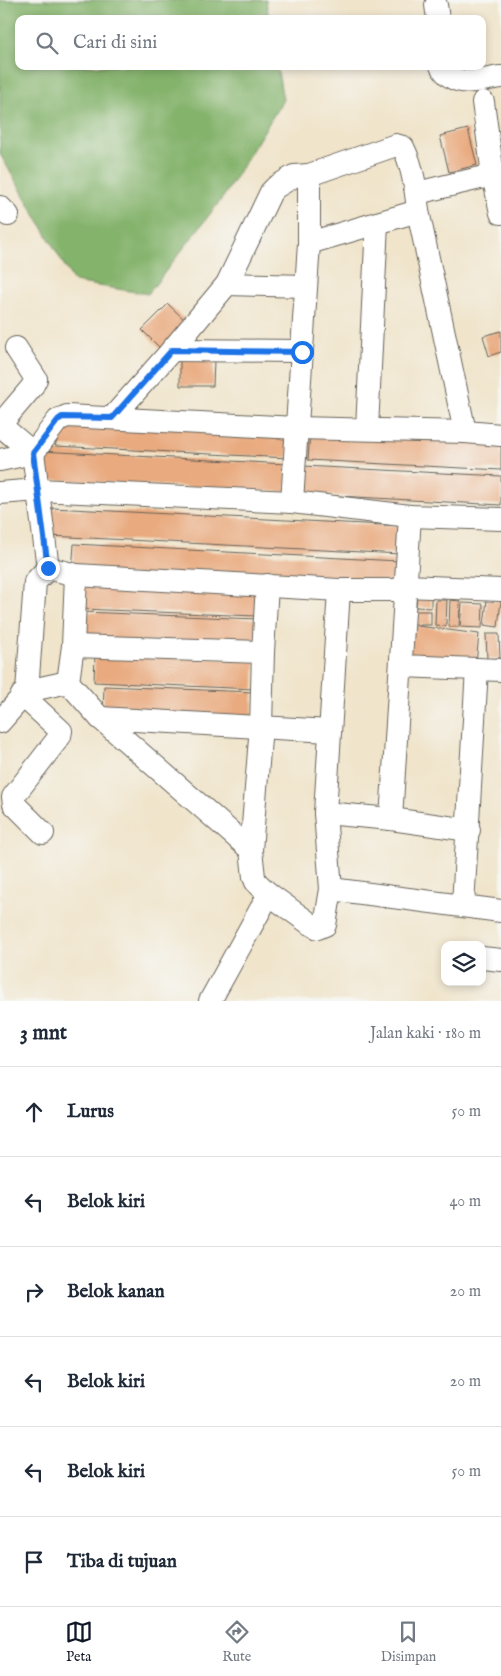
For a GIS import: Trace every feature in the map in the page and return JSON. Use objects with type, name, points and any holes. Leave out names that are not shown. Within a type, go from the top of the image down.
[{"type":"street","points":[[444,70],[450,78],[460,82],[501,77]]},
{"type":"street","points":[[482,102],[497,174],[501,213]]},
{"type":"street","points":[[112,418],[172,350],[226,284],[271,192],[276,187],[294,176],[310,175],[400,145],[406,154],[417,202],[465,432]]},
{"type":"street","points":[[309,243],[377,224],[417,202],[497,174]]},
{"type":"street","points":[[292,502],[309,243],[310,175]]},
{"type":"street","points":[[367,429],[377,224]]},
{"type":"street","points":[[226,284],[306,286]]},
{"type":"street","points":[[16,348],[36,379],[32,387],[0,425],[33,453],[48,568]]},
{"type":"street","points":[[172,350],[302,352]]},
{"type":"street","points":[[0,460],[33,453],[62,417],[297,428],[465,432],[501,435]]},
{"type":"street","points":[[0,493],[38,490],[292,502],[410,516],[501,519]]},
{"type":"street","points":[[391,819],[410,516]]},
{"type":"street","points":[[48,568],[76,575],[339,590],[395,590],[406,586],[501,590]]},
{"type":"street","points":[[43,833],[14,804],[12,797],[60,736],[61,731],[25,693],[35,582],[48,568]]},
{"type":"street","points":[[68,682],[74,646],[76,575]]},
{"type":"street","points":[[268,585],[263,652],[261,726],[251,850],[256,882],[309,924],[318,928],[325,924],[331,890],[325,813],[339,590]]},
{"type":"street","points":[[74,646],[263,652]]},
{"type":"street","points":[[401,666],[501,670]]},
{"type":"street","points":[[463,905],[469,830],[477,669]]},
{"type":"street","points":[[0,722],[25,693],[68,682]]},
{"type":"street","points":[[68,682],[100,718],[251,850]]},
{"type":"street","points":[[100,718],[330,731]]},
{"type":"street","points":[[325,813],[391,819],[469,830]]},
{"type":"street","points":[[331,890],[501,911]]},
{"type":"street","points":[[210,1001],[269,894]]},
{"type":"street","points":[[486,958],[501,960]]},
{"type":"green space","points":[[0,0],[266,0],[268,15],[15,15],[15,70],[278,70],[283,100],[224,196],[148,294],[74,282],[0,154]]},
{"type":"building","points":[[468,129],[477,165],[449,172],[440,136]]},
{"type":"building","points":[[168,304],[188,323],[162,350],[142,330]]},
{"type":"building","points":[[501,331],[501,352],[489,356],[483,336]]},
{"type":"building","points":[[180,360],[214,360],[213,386],[180,386]]},
{"type":"building","points":[[66,418],[289,430],[288,458],[55,446]]},
{"type":"building","points":[[310,432],[501,442],[501,470],[308,460]]},
{"type":"building","points":[[40,451],[287,464],[286,492],[38,479]]},
{"type":"building","points":[[303,466],[501,476],[501,505],[302,494]]},
{"type":"building","points":[[52,508],[403,526],[401,554],[50,536]]},
{"type":"building","points":[[74,544],[398,561],[396,589],[72,572]]},
{"type":"building","points":[[83,581],[257,587],[256,616],[81,609]]},
{"type":"building","points":[[417,596],[431,596],[431,608],[416,607]]},
{"type":"building","points":[[436,600],[447,600],[446,626],[435,625]]},
{"type":"building","points":[[450,600],[460,601],[459,627],[449,627]]},
{"type":"building","points":[[487,600],[501,601],[498,627],[484,625]]},
{"type":"building","points":[[462,603],[483,604],[482,628],[460,627]]},
{"type":"building","points":[[412,611],[431,611],[431,625],[412,625]]},
{"type":"building","points":[[83,612],[257,619],[255,647],[81,640]]},
{"type":"building","points":[[410,625],[479,634],[476,664],[407,657]]},
{"type":"building","points":[[486,634],[499,634],[500,658],[487,659]]},
{"type":"building","points":[[95,654],[255,661],[254,689],[94,682]]},
{"type":"building","points":[[104,686],[253,692],[252,720],[103,715]]},
{"type":"route","points":[[48,568],[33,453],[58,420],[67,416],[112,418],[172,350],[302,352]]}]
